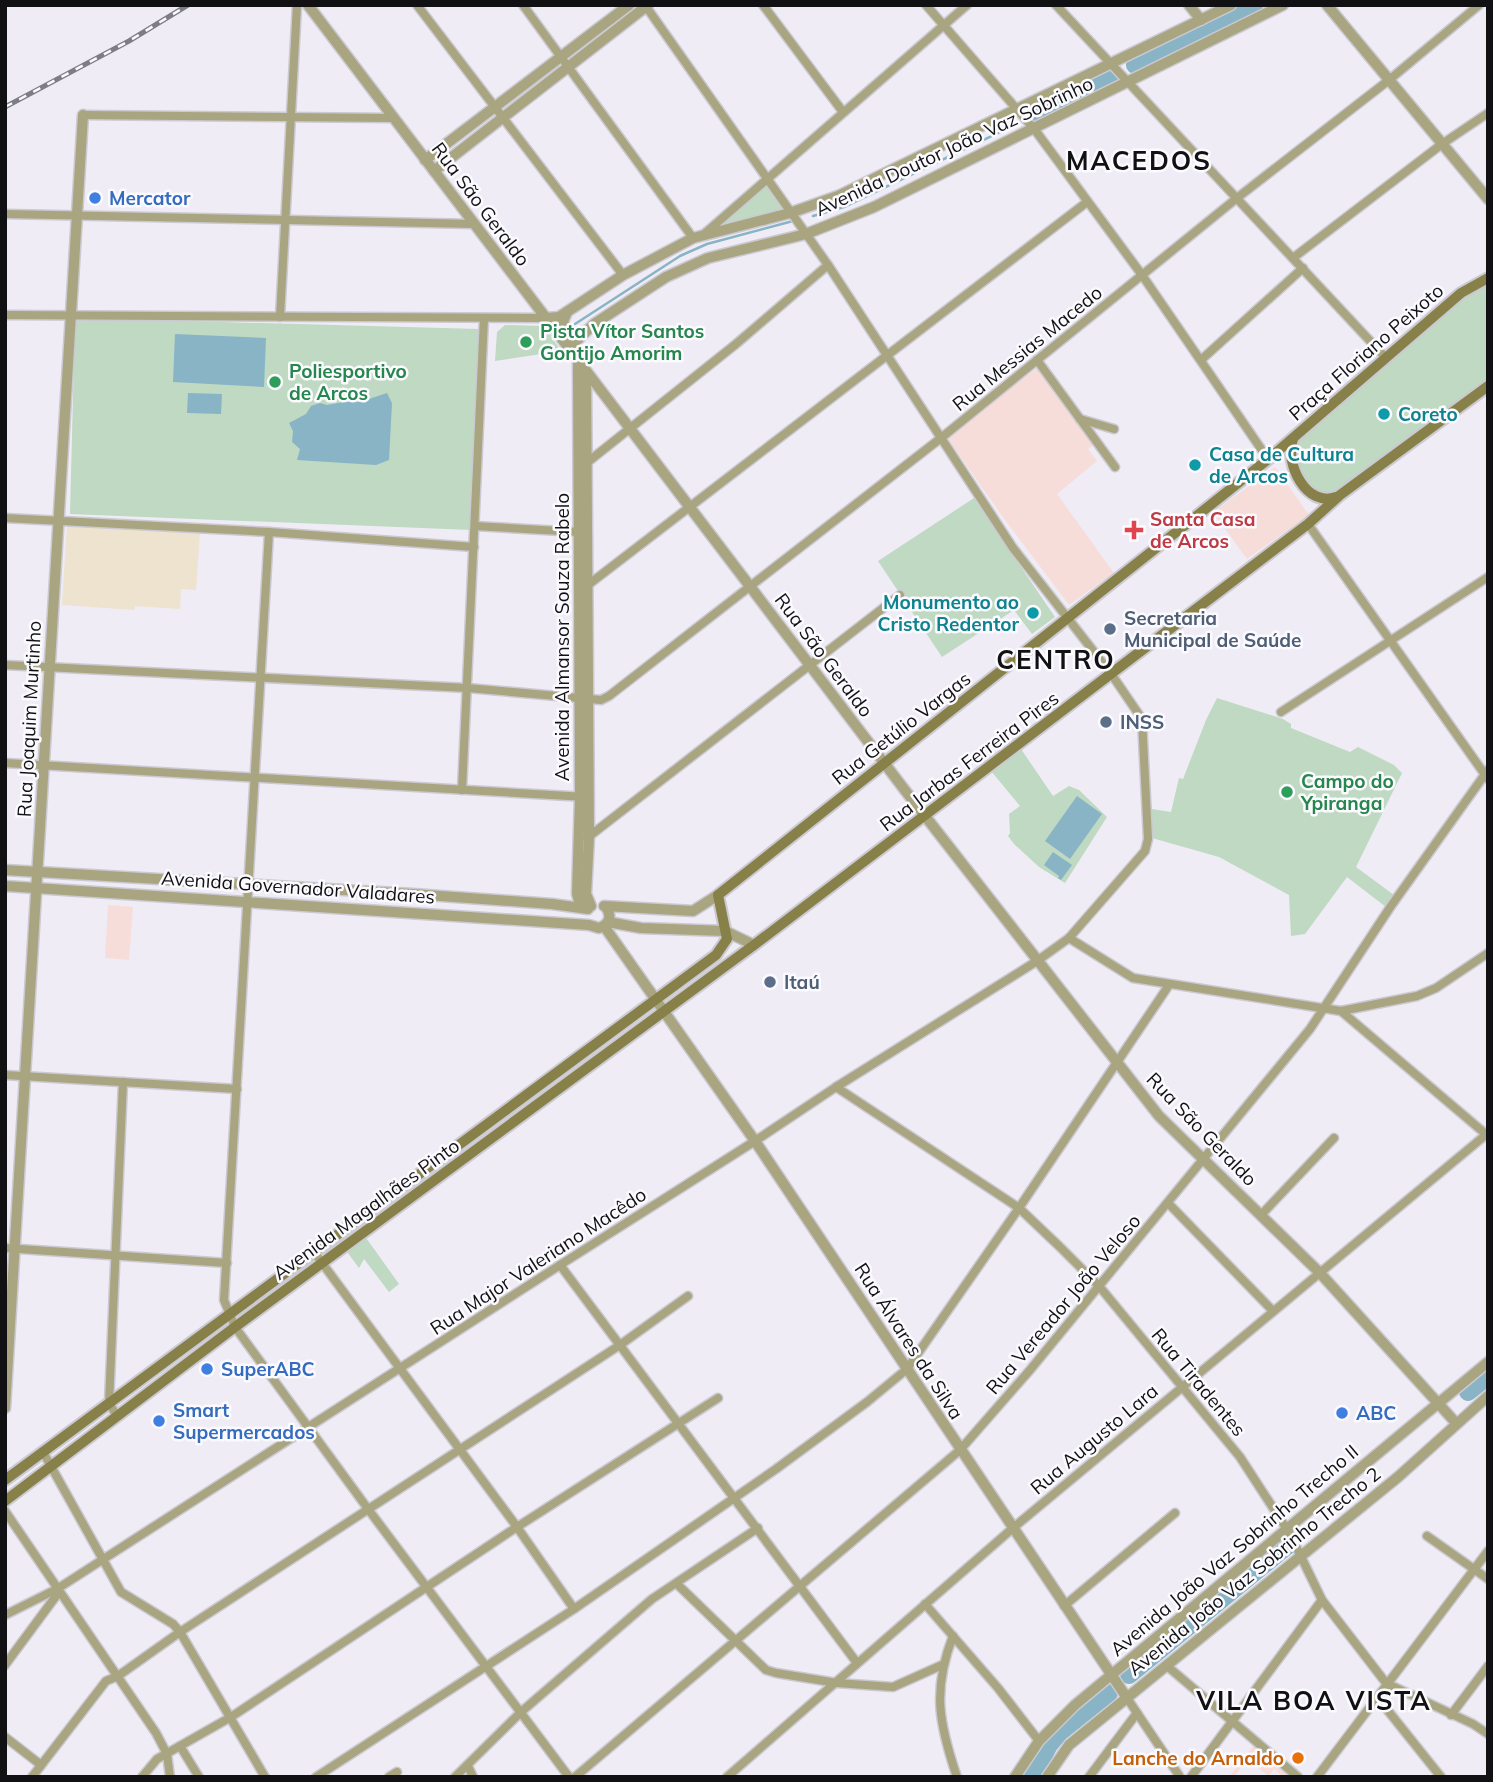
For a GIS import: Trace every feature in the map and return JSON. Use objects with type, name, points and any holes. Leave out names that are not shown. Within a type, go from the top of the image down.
[{"type":"main road","name":"Praça Floriano Peixoto","points":[[1270,458],[1461,293],[1488,278]]},
{"type":"main road","points":[[1310,522],[1340,495],[1488,386]]},
{"type":"main road","points":[[1293,439],[1290,452],[1292,466],[1312,496],[1324,500],[1340,495]]},
{"type":"main road","points":[[1270,458],[1286,463],[1312,502],[1314,509],[1310,522]]},
{"type":"main road","name":"Rua Getúlio Vargas","points":[[718,895],[1270,458]]},
{"type":"main road","name":"Rua Jarbas Ferreira Pires","points":[[752,947],[1310,522]]},
{"type":"main road","points":[[718,895],[725,931]]},
{"type":"main road","name":"Avenida Magalhães Pinto","points":[[9,1477],[716,955],[727,939],[725,931]]},
{"type":"main road","name":"Avenida Magalhães Pinto","points":[[5,1501],[235,1327],[752,947]]},
{"type":"main road","points":[[512,1105],[521,1116]]},
{"type":"main road","points":[[9,1477],[22,1488]]},
{"type":"street","points":[[280,317],[297,5]]},
{"type":"street","points":[[417,5],[623,275]]},
{"type":"street","points":[[523,5],[697,237],[967,5]]},
{"type":"street","points":[[425,160],[629,5]]},
{"type":"street","points":[[763,5],[843,112]]},
{"type":"street","points":[[926,5],[1035,130],[1142,275],[1270,458]]},
{"type":"street","points":[[1056,5],[1126,83],[1386,358]]},
{"type":"street","points":[[1189,5],[1201,20]]},
{"type":"street","name":"Avenida Doutor João Vaz Sobrinho","points":[[546,318],[554,319],[623,275],[697,237],[790,214],[838,196],[1201,20],[1213,9],[1231,5]]},
{"type":"street","name":"Avenida Doutor João Vaz Sobrinho","points":[[570,351],[587,329],[666,277],[708,258],[806,234],[874,206],[1035,130],[1283,5]]},
{"type":"street","points":[[1327,5],[1488,199]]},
{"type":"street","name":"Rua Messias Macedo","points":[[583,698],[601,700],[609,696],[941,438],[1237,198],[1390,80],[1479,5]]},
{"type":"street","name":"Rua São Geraldo","points":[[309,6],[925,817],[1159,1116],[1319,1272],[1456,1423]]},
{"type":"street","points":[[434,171],[647,6]]},
{"type":"street","name":"Rua Major Valeriano Macêdo","points":[[5,1615],[58,1590],[836,1087],[1037,961],[1069,938],[1145,850],[1148,839],[1142,719],[1112,675],[1013,548],[828,265],[647,6]]},
{"type":"street","points":[[1293,258],[1442,144],[1488,113]]},
{"type":"street","points":[[83,115],[393,118]]},
{"type":"street","name":"Rua Joaquim Murtinho","points":[[5,1408],[10,1248],[25,1076],[83,115]]},
{"type":"street","points":[[583,589],[1087,202]]},
{"type":"street","points":[[5,214],[474,224]]},
{"type":"street","points":[[583,466],[736,344],[828,265]]},
{"type":"street","points":[[1200,360],[1303,268]]},
{"type":"street","points":[[574,307],[564,317],[564,328],[573,334],[587,329]]},
{"type":"street","points":[[5,315],[546,318]]},
{"type":"street","points":[[462,790],[484,318]]},
{"type":"street","name":"Avenida Almansor Souza Rabelo","points":[[578,360],[583,466],[584,797],[589,837],[586,894],[589,908]]},
{"type":"street","points":[[1037,360],[1115,467]]},
{"type":"street","name":"Avenida Almansor Souza Rabelo","points":[[583,589],[579,532],[586,372]]},
{"type":"street","points":[[1080,419],[1114,429]]},
{"type":"street","points":[[5,518],[269,532],[474,547]]},
{"type":"street","points":[[1310,522],[1390,641],[1487,775]]},
{"type":"street","points":[[475,526],[579,532]]},
{"type":"street","points":[[269,532],[224,1300],[235,1327],[569,1777]]},
{"type":"street","points":[[1281,712],[1488,577]]},
{"type":"street","points":[[578,845],[900,595]]},
{"type":"street","points":[[5,665],[260,676],[468,688],[583,698]]},
{"type":"street","points":[[5,763],[584,797]]},
{"type":"street","name":"Rua Vereador João Veloso","points":[[575,1777],[960,1450],[1030,1370],[1310,1029],[1391,906],[1487,775]]},
{"type":"street","name":"Avenida Almansor Souza Rabelo","points":[[584,797],[578,845],[577,894],[579,901],[589,908]]},
{"type":"street","name":"Avenida Governador Valadares","points":[[5,870],[413,894],[589,908]]},
{"type":"street","name":"Avenida Governador Valadares","points":[[5,886],[589,925]]},
{"type":"street","points":[[412,912],[413,894]]},
{"type":"street","name":"Rua Getúlio Vargas","points":[[606,907],[693,911],[718,895]]},
{"type":"street","points":[[606,924],[610,917],[606,907],[602,904],[589,908],[586,915],[589,925],[594,928],[606,924],[725,931],[752,947]]},
{"type":"street","name":"Rua Álvares da Silva","points":[[606,924],[755,1141],[1180,1777]]},
{"type":"street","points":[[1069,938],[1133,978],[1342,1011],[1417,996],[1436,988],[1488,953]]},
{"type":"street","points":[[316,1777],[574,1609],[821,1437],[907,1368],[1118,1064],[1169,985]]},
{"type":"street","points":[[1342,1011],[1487,1135]]},
{"type":"street","points":[[5,1075],[237,1089]]},
{"type":"street","points":[[117,1416],[109,1403],[123,1082]]},
{"type":"street","name":"Rua Tiradentes","points":[[836,1087],[1019,1208],[1099,1286],[1240,1457],[1288,1532],[1322,1600],[1386,1683],[1473,1724],[1488,1734]]},
{"type":"street","name":"Rua Augusto Lara","points":[[727,1777],[1181,1385],[1487,1135]]},
{"type":"street","points":[[1261,1215],[1334,1138]]},
{"type":"street","points":[[1168,1203],[1273,1311]]},
{"type":"street","points":[[10,1248],[226,1263]]},
{"type":"street","points":[[314,1252],[517,1527],[574,1609]]},
{"type":"street","points":[[560,1265],[858,1663]]},
{"type":"street","points":[[32,1777],[106,1681],[118,1676],[180,1632],[620,1345],[688,1296]]},
{"type":"street","name":"Avenida João Vaz Sobrinho Trecho II","points":[[1015,1777],[1040,1741],[1075,1705],[1288,1532],[1488,1362]]},
{"type":"street","name":"Avenida João Vaz Sobrinho Trecho 2","points":[[1047,1777],[1069,1745],[1125,1695],[1167,1666],[1298,1551],[1398,1477],[1488,1396]]},
{"type":"street","points":[[142,1777],[154,1761],[231,1717],[517,1527],[718,1398]]},
{"type":"street","points":[[43,1452],[121,1592],[173,1624],[180,1632],[265,1777]]},
{"type":"street","points":[[5,1511],[156,1733],[167,1754],[170,1777]]},
{"type":"street","points":[[1064,1606],[1175,1513]]},
{"type":"street","points":[[455,1777],[521,1712],[652,1599],[758,1528]]},
{"type":"street","points":[[1427,1536],[1488,1579]]},
{"type":"street","points":[[1317,1777],[1488,1550]]},
{"type":"street","points":[[677,1584],[766,1670],[837,1683],[893,1687],[942,1665]]},
{"type":"street","points":[[5,1665],[58,1590]]},
{"type":"street","points":[[1191,1777],[1322,1600]]},
{"type":"street","points":[[925,1604],[1040,1741]]},
{"type":"street","points":[[953,1636],[942,1665],[941,1719],[944,1739],[957,1777]]},
{"type":"street","points":[[1167,1666],[1298,1777]]},
{"type":"street","points":[[1451,1715],[1488,1666]]},
{"type":"street","points":[[1377,1697],[1441,1777]]},
{"type":"street","points":[[1088,1777],[1137,1713]]},
{"type":"street","points":[[5,1737],[41,1765]]},
{"type":"street","points":[[180,1746],[199,1777]]},
{"type":"street","points":[[468,1766],[473,1777]]},
{"type":"shaded area","points":[[1039,367],[1095,444],[1088,449],[1097,461],[1057,494],[1114,573],[1069,605],[946,436]]},
{"type":"shaded area","points":[[1275,467],[1309,515],[1247,559],[1213,512]]},
{"type":"shaded area","points":[[67,525],[200,533],[196,590],[181,589],[180,609],[135,606],[135,610],[62,605]]},
{"type":"shaded area","points":[[108,905],[133,907],[129,960],[105,958]]},
{"type":"shaded area","points":[[1254,1745],[1291,1777],[1280,1777],[1274,1769],[1269,1776],[1247,1760],[1234,1777],[1229,1777]]},
{"type":"green space","points":[[766,179],[790,213],[701,236]]},
{"type":"green space","points":[[1488,279],[1488,384],[1340,494],[1313,494],[1291,459],[1292,446],[1462,294]]},
{"type":"green space","name":"Poliesportivo de Arcos","points":[[75,318],[479,329],[472,530],[70,514]]},
{"type":"green space","name":"Pista Vítor Santos Gontijo Amorim","points":[[505,325],[544,326],[561,351],[495,361],[497,332]]},
{"type":"green space","points":[[974,498],[1055,617],[1032,634],[1014,610],[942,657],[878,561]]},
{"type":"green space","points":[[1217,698],[1283,719],[1291,724],[1291,728],[1350,752],[1358,747],[1394,765],[1402,773],[1356,867],[1394,895],[1386,907],[1347,877],[1305,934],[1291,936],[1289,895],[1219,857],[1152,838],[1152,809],[1171,812],[1179,778],[1183,779]]},
{"type":"green space","points":[[1021,749],[1053,796],[1069,786],[1079,790],[1107,817],[1065,883],[1039,867],[1008,836],[1009,814],[1020,806],[991,771]]},
{"type":"green space","points":[[364,1235],[399,1284],[389,1292],[364,1259],[359,1268],[345,1249]]},
{"type":"water","points":[[175,334],[266,338],[264,387],[173,382]]},
{"type":"water","points":[[188,393],[222,394],[221,414],[187,413]]},
{"type":"water","points":[[387,393],[392,403],[389,460],[376,465],[297,460],[300,449],[292,442],[293,431],[289,423],[306,414],[311,406],[320,403],[327,405],[360,402]]},
{"type":"water","points":[[1077,796],[1102,814],[1070,859],[1045,841]]},
{"type":"water","points":[[1053,852],[1072,865],[1061,880],[1044,865]]},
{"type":"waterway","points":[[1135,65],[1254,5]]},
{"type":"waterway","points":[[1036,115],[1112,77]]},
{"type":"waterway","points":[[813,216],[844,207],[1019,123]]},
{"type":"waterway","points":[[575,324],[680,256],[707,244],[793,221]]},
{"type":"waterway","points":[[1468,1392],[1488,1376]]},
{"type":"waterway","points":[[1129,1675],[1287,1546]]},
{"type":"waterway","points":[[1032,1777],[1049,1745],[1060,1732],[1109,1693]]},
{"type":"railway","points":[[5,107],[129,41],[188,5]]},
{"type":"place","name":"Mercator","points":[[95,198]]},
{"type":"place","name":"Pista Vítor Santos Gontijo Amorim","points":[[526,342]]},
{"type":"place","name":"Poliesportivo de Arcos","points":[[275,382]]},
{"type":"place","name":"Coreto","points":[[1384,414]]},
{"type":"place","name":"Casa de Cultura de Arcos","points":[[1195,465]]},
{"type":"place","name":"Santa Casa de Arcos","points":[[1134,530]]},
{"type":"place","name":"Monumento ao Cristo Redentor","points":[[1033,613]]},
{"type":"place","name":"Secretaria Municipal de Saúde","points":[[1110,629]]},
{"type":"place","name":"INSS","points":[[1106,722]]},
{"type":"place","name":"Campo do Ypiranga","points":[[1287,792]]},
{"type":"place","name":"Itaú","points":[[770,982]]},
{"type":"place","name":"SuperABC","points":[[207,1369]]},
{"type":"place","name":"ABC","points":[[1342,1413]]},
{"type":"place","name":"Smart Supermercados","points":[[159,1421]]},
{"type":"place","name":"Lanche do Arnaldo","points":[[1298,1758]]},
{"type":"district","name":"MACEDOS","points":[[1139,160]]},
{"type":"district","name":"CENTRO","points":[[1056,659]]},
{"type":"district","name":"VILA BOA VISTA","points":[[1314,1700]]}]
